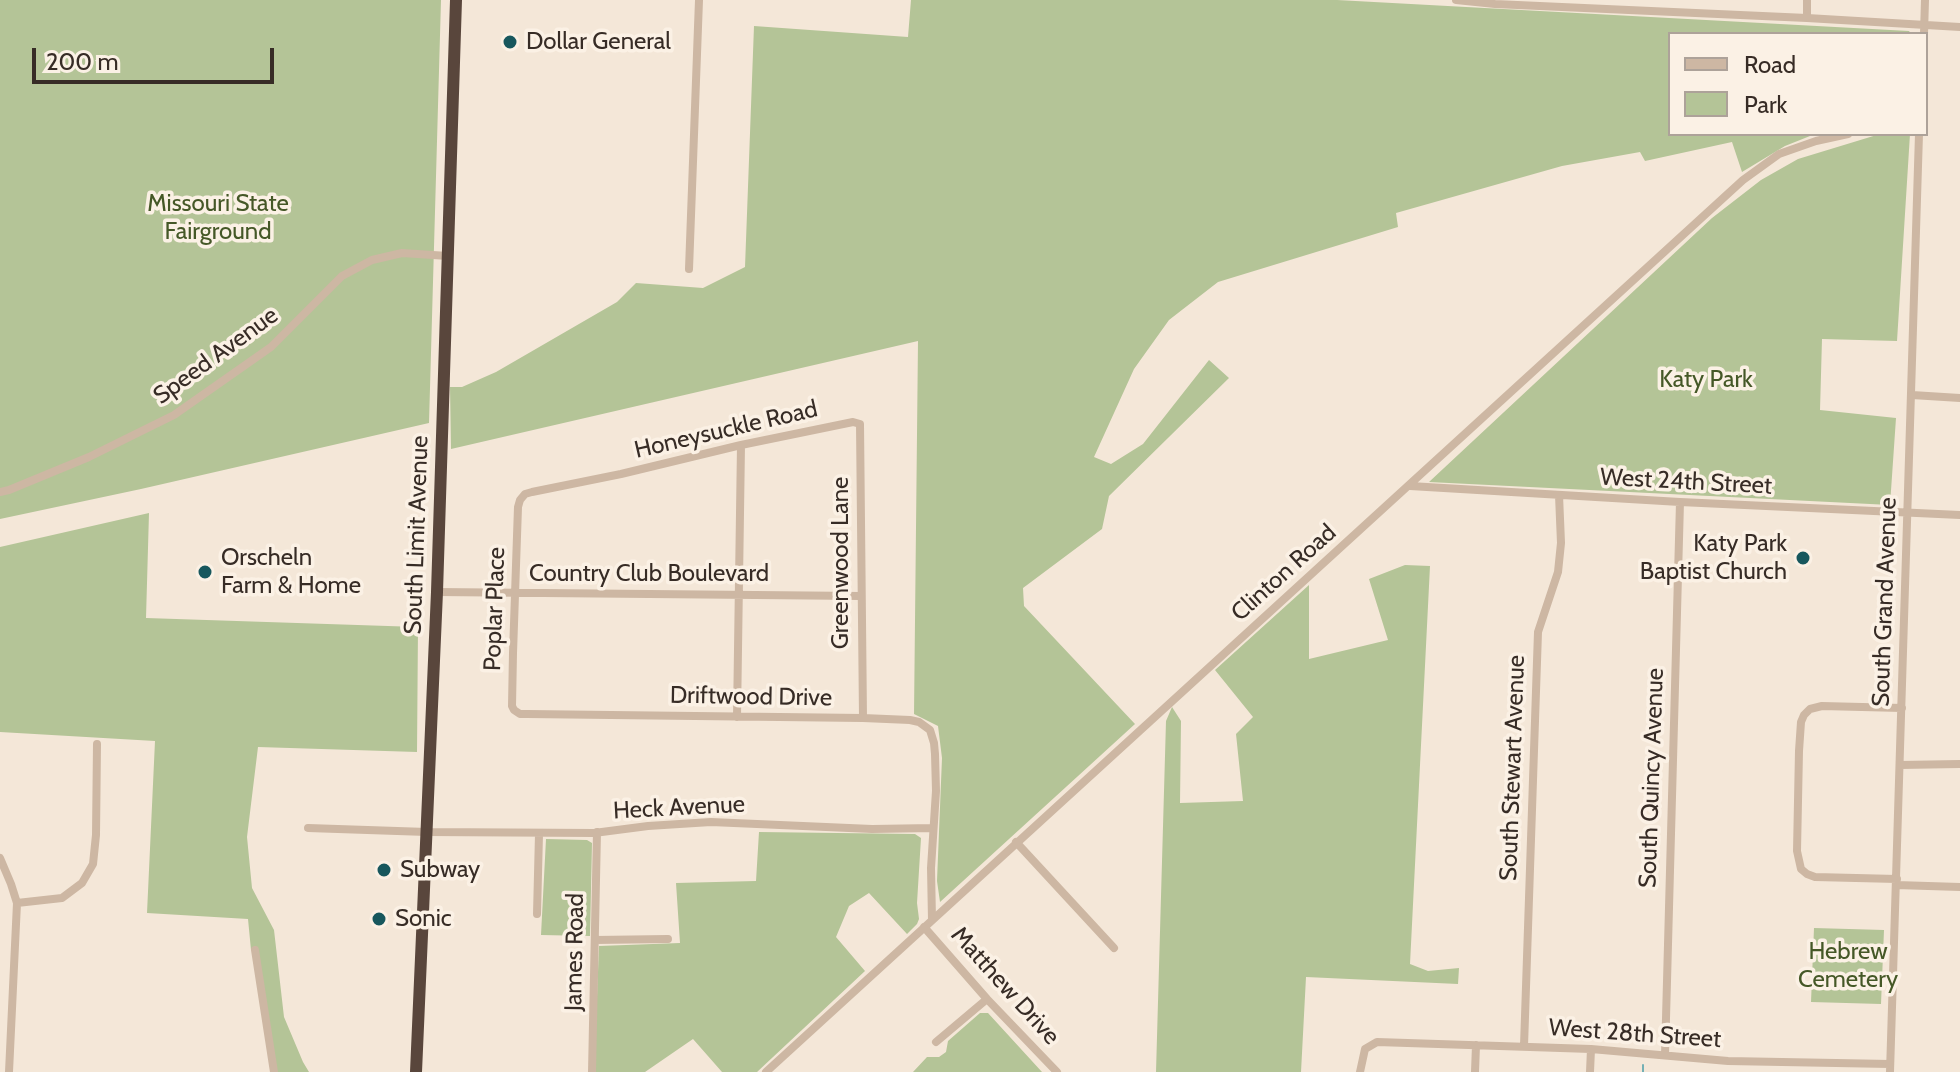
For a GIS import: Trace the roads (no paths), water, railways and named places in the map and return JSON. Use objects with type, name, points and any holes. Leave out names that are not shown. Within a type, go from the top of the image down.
[{"type":"highway","name":"South Limit Avenue","points":[[416,1072],[437,592],[456,0]]},
{"type":"street","points":[[689,269],[699,0]]},
{"type":"street","points":[[1456,0],[1807,18],[1924,29],[1960,27]]},
{"type":"street","points":[[1683,12],[1684,0]]},
{"type":"street","points":[[1807,0],[1807,18]]},
{"type":"street","points":[[1924,29],[1925,0]]},
{"type":"street","name":"Clinton Road","points":[[766,1072],[1743,180],[1779,154],[1839,136]]},
{"type":"street","name":"South Grand Avenue","points":[[1890,1068],[1919,136]]},
{"type":"street","name":"Speed Avenue","points":[[0,492],[89,457],[174,415],[271,347],[342,276],[372,260],[402,253],[448,256]]},
{"type":"street","points":[[1912,395],[1960,398]]},
{"type":"street","name":"Honeysuckle Road","points":[[570,485],[853,422],[860,424],[860,455]]},
{"type":"street","points":[[737,717],[741,445]]},
{"type":"street","name":"Greenwood Lane","points":[[860,455],[863,718]]},
{"type":"street","name":"Poplar Place","points":[[570,485],[525,494],[518,507],[512,706],[520,714],[576,715]]},
{"type":"street","name":"West 24th Street","points":[[1409,486],[1960,515]]},
{"type":"street","name":"South Stewart Avenue","points":[[1524,1046],[1538,632],[1558,572],[1561,543],[1559,495]]},
{"type":"street","name":"South Quincy Avenue","points":[[1665,1055],[1680,502]]},
{"type":"street","name":"Country Club Boulevard","points":[[437,592],[861,596]]},
{"type":"street","points":[[1902,708],[1822,706],[1810,709],[1804,715],[1799,751],[1797,851],[1801,869],[1815,877],[1960,887]]},
{"type":"street","name":"Driftwood Drive","points":[[576,715],[910,720],[925,725],[933,736],[936,791],[933,828]]},
{"type":"street","points":[[17,903],[62,898],[82,883],[93,864],[97,744]]},
{"type":"street","points":[[1900,765],[1960,764]]},
{"type":"street","name":"Heck Avenue","points":[[308,828],[539,834],[711,822],[872,829],[933,828]]},
{"type":"street","points":[[932,920],[933,828]]},
{"type":"street","name":"James Road","points":[[592,1072],[597,832]]},
{"type":"street","points":[[537,914],[539,834]]},
{"type":"street","points":[[1016,842],[1114,948]]},
{"type":"street","points":[[0,858],[17,903],[9,1072]]},
{"type":"street","name":"Matthew Drive","points":[[924,927],[1057,1072]]},
{"type":"street","points":[[595,940],[668,939]]},
{"type":"street","points":[[255,950],[274,1072]]},
{"type":"street","points":[[936,1042],[987,999]]},
{"type":"street","name":"West 28th Street","points":[[1360,1072],[1365,1049],[1377,1042],[1591,1049],[1757,1062],[1890,1068]]},
{"type":"street","points":[[1475,1072],[1476,1045]]},
{"type":"street","points":[[1590,1072],[1591,1049]]},
{"type":"street","points":[[1757,1062],[1757,1072]]},
{"type":"waterway","points":[[1643,1065],[1643,1072]]},
{"type":"place","name":"Dollar General","points":[[510,42]]},
{"type":"place","name":"Katy Park Baptist Church","points":[[1803,558]]},
{"type":"place","name":"Orscheln Farm & Home","points":[[205,572]]},
{"type":"place","name":"Subway","points":[[384,870]]},
{"type":"place","name":"Sonic","points":[[379,919]]},
{"type":"park label","name":"Missouri State Fairground","points":[[218,218]]},
{"type":"park label","name":"Katy Park","points":[[1706,380]]},
{"type":"park label","name":"Hebrew Cemetery","points":[[1848,966]]}]
